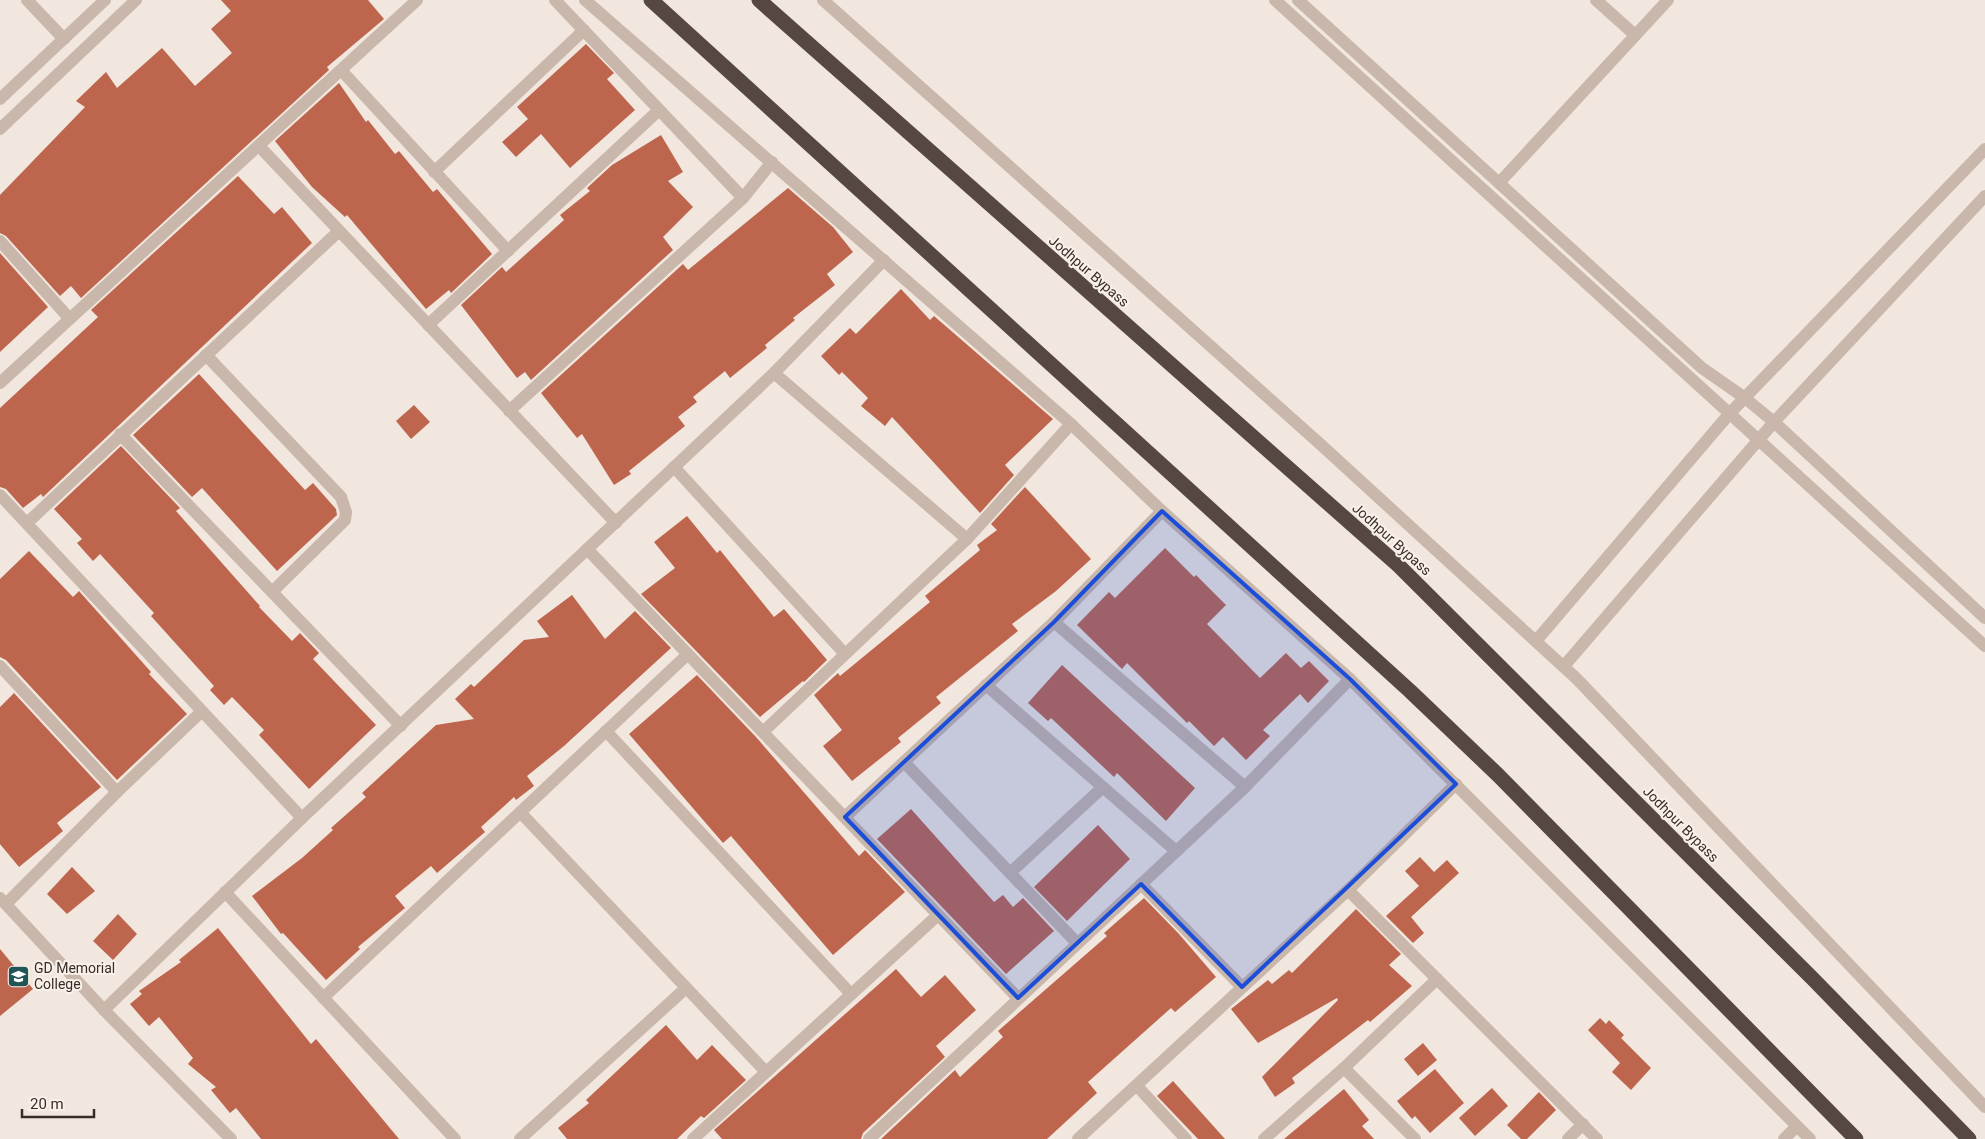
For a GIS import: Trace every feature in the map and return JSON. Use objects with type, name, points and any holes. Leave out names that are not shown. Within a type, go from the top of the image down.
[{"type":"highway","points":[[650,0],[1410,691],[1498,775],[1856,1139]]},
{"type":"highway","name":"Jodhpur Bypass","points":[[759,0],[1399,566],[1814,980],[1969,1139]]},
{"type":"street","points":[[27,0],[64,39]]},
{"type":"street","points":[[0,99],[105,0]]},
{"type":"street","points":[[0,128],[136,0]]},
{"type":"street","points":[[0,382],[417,0]]},
{"type":"street","points":[[555,0],[742,198]]},
{"type":"street","points":[[585,0],[1071,424],[1162,512],[1350,680],[1810,1139]]},
{"type":"street","points":[[822,0],[1326,449],[1577,678],[1985,1107]]},
{"type":"street","points":[[1275,0],[1985,646]]},
{"type":"street","points":[[1298,0],[1702,368],[1745,398],[1774,422],[1985,618]]},
{"type":"street","points":[[1596,0],[1635,35]]},
{"type":"street","points":[[1499,183],[1668,0]]},
{"type":"street","points":[[434,172],[584,30]]},
{"type":"street","points":[[341,70],[508,251]]},
{"type":"street","points":[[428,325],[660,110]]},
{"type":"street","points":[[259,146],[616,523]]},
{"type":"street","points":[[1536,641],[1730,413],[1985,149]]},
{"type":"street","points":[[509,410],[742,198],[772,162]]},
{"type":"street","points":[[1564,666],[1758,439],[1985,196]]},
{"type":"street","points":[[27,523],[339,231]]},
{"type":"street","points":[[0,242],[69,318]]},
{"type":"street","points":[[104,1010],[302,818],[774,373],[884,260]]},
{"type":"street","points":[[206,354],[341,497],[346,512],[345,520],[272,592]]},
{"type":"street","points":[[774,373],[968,539]]},
{"type":"street","points":[[763,732],[968,539],[1071,424]]},
{"type":"street","points":[[120,434],[400,726]]},
{"type":"street","points":[[674,468],[845,654]]},
{"type":"street","points":[[0,495],[302,818]]},
{"type":"street","points":[[845,817],[1054,622],[1162,512]]},
{"type":"street","points":[[588,549],[1018,998]]},
{"type":"street","points":[[1054,622],[1245,787]]},
{"type":"street","points":[[323,998],[688,654]]},
{"type":"street","points":[[0,666],[117,792]]},
{"type":"street","points":[[869,1139],[1245,787],[1350,680]]},
{"type":"street","points":[[986,685],[1176,851]]},
{"type":"street","points":[[201,712],[3,901],[104,1010],[230,1139]]},
{"type":"street","points":[[606,731],[851,994]]},
{"type":"street","points":[[904,762],[1078,943]]},
{"type":"street","points":[[1078,1139],[1348,890],[1456,784]]},
{"type":"street","points":[[1010,872],[1103,787]]},
{"type":"street","points":[[520,812],[766,1072]]},
{"type":"street","points":[[1141,884],[1242,987]]},
{"type":"street","points":[[1348,890],[1597,1139]]},
{"type":"street","points":[[225,892],[455,1139]]},
{"type":"street","points":[[693,1139],[938,915]]},
{"type":"street","points":[[1264,1139],[1344,1068],[1437,978]]},
{"type":"street","points":[[520,1139],[686,988]]},
{"type":"street","points":[[1344,1068],[1414,1139]]},
{"type":"street","points":[[1137,1086],[1186,1139]]},
{"type":"street","points":[[1568,1139],[1583,1124]]},
{"type":"street","points":[[1784,1139],[1797,1126]]},
{"type":"highlighted area","points":[[1162,511],[1350,679],[1456,784],[1242,987],[1141,884],[1018,998],[845,817],[1054,622]]},
{"type":"building","points":[[221,0],[368,0],[384,19],[327,67],[329,70],[81,298],[71,286],[60,296],[6,236],[0,233],[0,195],[85,107],[76,101],[106,72],[117,88],[162,48],[195,86],[232,53],[211,29],[231,11]]},
{"type":"building","points":[[586,44],[614,73],[607,79],[635,110],[570,168],[541,134],[516,157],[502,142],[528,119],[517,107]]},
{"type":"building","points":[[339,83],[366,122],[368,120],[395,154],[399,151],[433,192],[437,189],[492,254],[451,293],[449,290],[426,309],[347,215],[345,217],[312,187],[275,141]]},
{"type":"building","points":[[661,135],[683,172],[668,181],[693,207],[663,237],[673,250],[531,380],[525,372],[517,378],[461,305],[502,267],[506,272],[564,220],[560,215],[590,191],[587,188],[612,165]]},
{"type":"building","points":[[238,176],[274,214],[282,207],[312,243],[43,497],[41,494],[23,508],[6,489],[0,487],[0,408],[98,317],[91,310]]},
{"type":"building","points":[[788,188],[833,227],[853,252],[827,274],[835,285],[793,318],[795,320],[765,345],[767,348],[730,378],[725,371],[693,397],[697,402],[678,417],[685,426],[629,471],[631,474],[614,485],[582,434],[577,438],[541,393],[683,264],[688,270]]},
{"type":"building","points":[[0,253],[48,307],[0,352]]},
{"type":"building","points":[[901,289],[930,320],[934,316],[1053,419],[1005,465],[1014,475],[980,513],[892,417],[885,426],[861,406],[868,398],[842,372],[839,375],[821,356],[850,328],[856,334]]},
{"type":"building","points":[[199,374],[305,490],[313,483],[336,509],[337,515],[277,571],[202,488],[192,497],[133,435]]},
{"type":"building","points":[[414,405],[430,422],[411,439],[396,421]]},
{"type":"building","points":[[121,446],[180,508],[176,511],[259,607],[292,641],[300,633],[319,653],[313,659],[376,725],[309,789],[259,735],[264,730],[232,697],[224,705],[210,690],[214,686],[151,616],[154,613],[100,554],[93,561],[77,543],[82,539],[54,509]]},
{"type":"building","points":[[1025,487],[1091,559],[1056,591],[1012,624],[1018,631],[936,697],[941,703],[898,738],[901,742],[852,781],[823,746],[842,730],[814,695],[838,673],[840,676],[930,602],[925,596],[980,550],[977,545],[997,530],[991,524]]},
{"type":"building","points":[[687,516],[717,553],[720,550],[774,617],[784,609],[827,660],[804,682],[760,717],[641,594],[675,568],[654,542]]},
{"type":"building","points":[[1165,548],[1226,605],[1207,624],[1260,678],[1286,653],[1301,668],[1309,661],[1329,681],[1308,703],[1300,694],[1263,730],[1270,736],[1246,760],[1223,737],[1214,746],[1189,721],[1187,723],[1127,663],[1122,669],[1077,625],[1109,592],[1115,598]]},
{"type":"building","points":[[29,551],[73,597],[79,591],[151,672],[149,674],[187,714],[117,780],[6,660],[0,657],[0,579]]},
{"type":"building","points":[[572,595],[605,639],[635,611],[671,648],[564,746],[527,776],[534,786],[516,800],[514,797],[481,827],[485,832],[437,873],[431,866],[395,896],[405,908],[358,947],[360,949],[326,980],[283,933],[281,934],[252,896],[302,858],[333,830],[331,828],[366,797],[362,793],[436,725],[474,719],[455,699],[471,684],[474,687],[524,640],[549,637],[537,621]]},
{"type":"building","points":[[1062,665],[1195,788],[1166,821],[1117,773],[1114,777],[1051,718],[1048,721],[1028,703]]},
{"type":"building","points":[[697,675],[756,737],[859,856],[865,850],[905,892],[833,955],[731,836],[723,843],[629,734]]},
{"type":"building","points":[[14,693],[101,787],[57,823],[63,831],[19,867],[0,844],[0,707]]},
{"type":"building","points":[[911,809],[994,902],[1003,895],[1013,907],[1023,898],[1054,931],[1006,974],[877,839]]},
{"type":"building","points":[[1098,825],[1130,859],[1067,921],[1034,887]]},
{"type":"building","points":[[1420,857],[1434,872],[1447,860],[1459,873],[1411,917],[1424,933],[1413,943],[1386,916],[1419,886],[1405,871]]},
{"type":"building","points":[[72,867],[95,891],[67,914],[47,894]]},
{"type":"building","points":[[1144,898],[1179,934],[1216,977],[1175,1012],[1171,1008],[1088,1082],[1097,1093],[1047,1139],[881,1139],[955,1070],[960,1077],[1003,1037],[998,1031],[1107,936],[1104,933]]},
{"type":"building","points":[[1356,909],[1401,954],[1389,965],[1412,986],[1370,1022],[1368,1020],[1292,1078],[1295,1083],[1275,1097],[1262,1077],[1338,1000],[1337,998],[1258,1043],[1231,1009],[1268,980],[1272,984],[1289,970],[1292,973]]},
{"type":"building","points":[[118,914],[137,934],[113,960],[93,941]]},
{"type":"building","points":[[218,928],[311,1044],[316,1039],[399,1139],[261,1139],[236,1108],[230,1113],[211,1090],[216,1087],[188,1064],[193,1058],[159,1017],[149,1026],[130,1004],[142,994],[139,991],[181,962],[179,960]]},
{"type":"building","points":[[0,949],[33,989],[0,1016]]},
{"type":"building","points":[[896,969],[921,997],[945,975],[976,1010],[936,1046],[945,1057],[863,1133],[861,1139],[722,1139],[714,1130]]},
{"type":"building","points":[[1600,1018],[1606,1024],[1609,1020],[1624,1035],[1621,1038],[1651,1068],[1631,1090],[1612,1072],[1620,1063],[1588,1030]]},
{"type":"building","points":[[666,1025],[697,1060],[712,1045],[746,1080],[704,1118],[701,1116],[677,1139],[567,1139],[558,1128],[589,1103],[586,1100]]},
{"type":"building","points":[[1423,1043],[1437,1060],[1418,1076],[1404,1059]]},
{"type":"building","points":[[1435,1069],[1464,1103],[1430,1133],[1415,1116],[1412,1119],[1397,1101]]},
{"type":"building","points":[[1173,1081],[1225,1139],[1198,1139],[1157,1096]]},
{"type":"building","points":[[1492,1088],[1508,1106],[1475,1136],[1459,1118]]},
{"type":"building","points":[[1344,1089],[1369,1120],[1362,1126],[1374,1139],[1284,1139]]},
{"type":"building","points":[[1539,1092],[1556,1110],[1527,1139],[1521,1139],[1507,1125]]},
{"type":"place","name":"GD Memorial College","points":[[18,976]]}]
